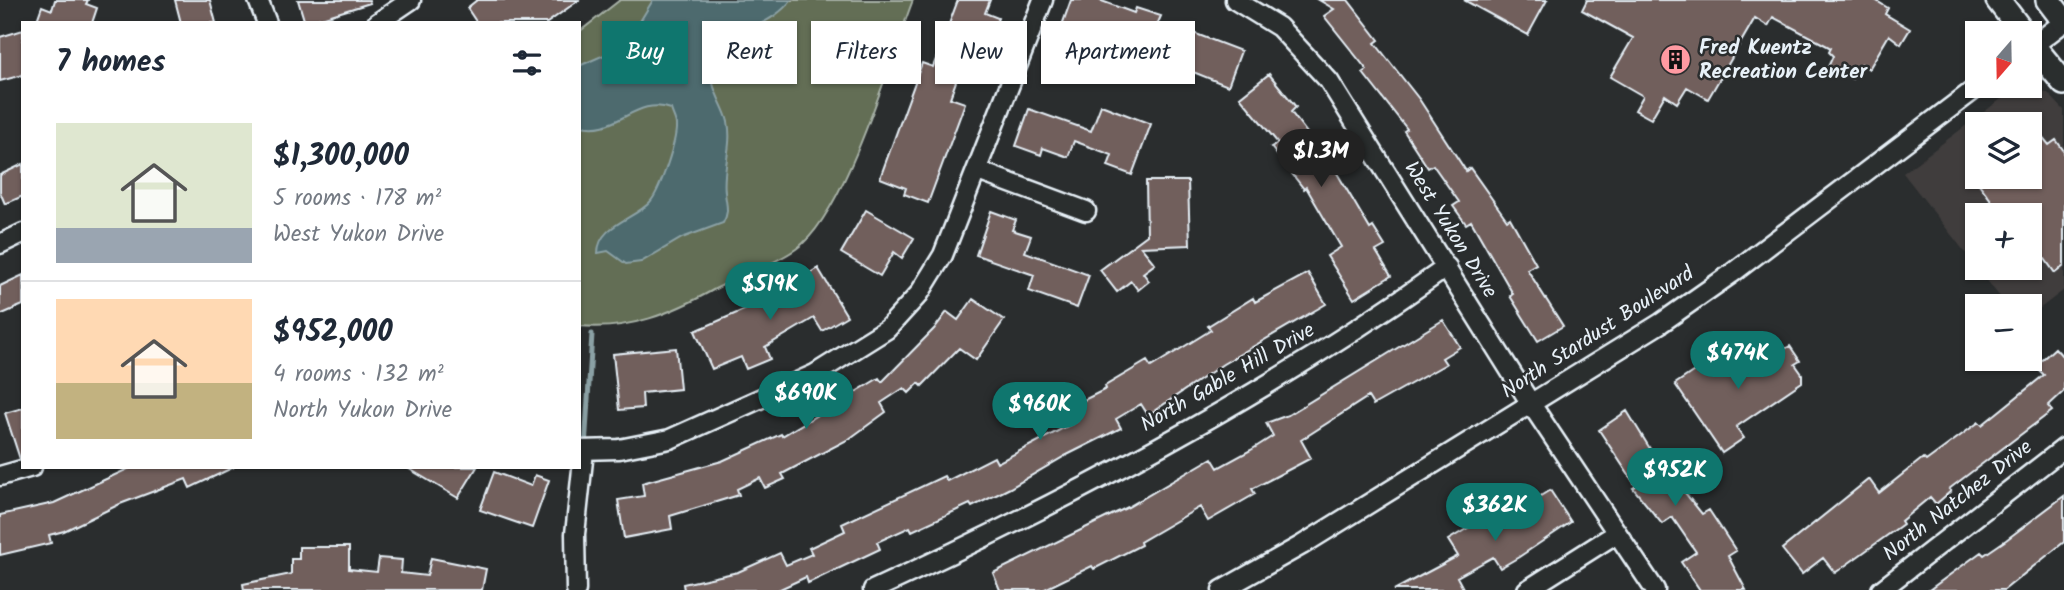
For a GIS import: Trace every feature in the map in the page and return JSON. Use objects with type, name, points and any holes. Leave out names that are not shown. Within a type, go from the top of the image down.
[{"type":"main road","points":[[1997,0],[2013,21]]},
{"type":"main road","points":[[2048,0],[2064,21]]},
{"type":"main road","points":[[2042,57],[2064,83]]},
{"type":"street","points":[[258,0],[266,21]]},
{"type":"street","points":[[380,21],[411,0]]},
{"type":"street","points":[[582,450],[619,449],[670,439],[814,374],[887,329],[919,294],[943,255],[1043,0]]},
{"type":"street","name":"West Yukon Drive","points":[[1235,0],[1279,27],[1329,81],[1531,404],[1655,590]]},
{"type":"street","points":[[2042,34],[2064,21]]},
{"type":"street","name":"North Stardust Boulevard","points":[[1222,590],[1302,545],[1661,323],[1731,274],[1965,97]]},
{"type":"street","points":[[978,171],[1086,211]]},
{"type":"street","points":[[0,244],[21,234]]},
{"type":"street","name":"North Gable Hill Drive","points":[[873,590],[1072,491],[1209,417],[1363,327],[1447,267]]},
{"type":"street","name":"North Natchez Drive","points":[[1881,590],[2064,448]]},
{"type":"street","points":[[0,476],[25,469]]},
{"type":"street","points":[[576,590],[575,534],[580,469]]},
{"type":"street","points":[[1527,590],[1617,533]]},
{"type":"shaded area","points":[[2042,92],[2048,93],[2064,110],[2064,290],[2042,307],[2042,294],[1998,294],[1987,280],[2042,280],[2042,203],[1965,203],[1965,252],[1903,173],[1965,126],[1965,189],[2042,189],[2042,112],[1984,112],[2002,98],[2042,98]]},
{"type":"green space","points":[[620,0],[913,0],[906,21],[811,21],[811,84],[883,84],[832,204],[814,231],[796,249],[666,313],[615,326],[581,326],[581,30]]},
{"type":"water","points":[[653,0],[791,0],[765,21],[702,21],[702,84],[713,84],[728,122],[724,183],[727,211],[725,219],[723,223],[682,238],[641,262],[626,264],[608,251],[598,253],[600,243],[610,229],[643,208],[654,196],[671,153],[676,132],[675,121],[671,109],[658,106],[636,111],[604,126],[581,125],[581,65],[602,56],[602,84],[688,84],[688,21],[640,21]]},
{"type":"building","points":[[55,0],[88,0],[86,4],[97,8],[93,21],[37,21],[42,6],[52,10]]},
{"type":"building","points":[[175,0],[210,0],[215,21],[180,21]]},
{"type":"building","points":[[298,0],[369,0],[370,3],[312,21],[304,21]]},
{"type":"building","points":[[477,0],[579,0],[550,21],[476,21],[467,8]]},
{"type":"building","points":[[958,0],[990,0],[985,13],[998,18],[997,21],[950,21]]},
{"type":"building","points":[[1071,0],[1099,0],[1134,13],[1136,8],[1161,16],[1159,21],[1064,21]]},
{"type":"building","points":[[1319,0],[1348,0],[1379,40],[1375,43],[1419,99],[1466,171],[1470,168],[1507,220],[1510,218],[1536,264],[1527,269],[1563,326],[1538,341],[1510,296],[1513,294],[1471,221],[1466,224],[1453,206],[1459,202],[1433,165],[1428,168],[1404,131],[1407,129],[1363,73],[1367,70],[1324,16],[1334,9]]},
{"type":"building","points":[[1464,0],[1547,0],[1528,35]]},
{"type":"building","name":"Fred Kuentz Recreation Center","points":[[1587,0],[1875,0],[1888,8],[1885,14],[1910,29],[1901,44],[1889,35],[1869,69],[1862,64],[1852,79],[1828,67],[1833,56],[1829,52],[1831,48],[1773,17],[1768,26],[1755,18],[1708,99],[1687,87],[1677,103],[1665,95],[1651,119],[1635,110],[1643,96],[1610,77],[1633,38],[1582,10]]},
{"type":"building","points":[[21,31],[21,76],[0,81],[0,37]]},
{"type":"building","points":[[1195,34],[1241,51],[1228,86],[1195,73]]},
{"type":"building","points":[[935,62],[935,84],[955,84],[950,98],[965,103],[928,203],[904,194],[906,188],[880,178],[914,84],[921,84],[922,63],[933,67]]},
{"type":"building","points":[[1269,74],[1296,107],[1291,112],[1334,168],[1370,229],[1373,227],[1385,246],[1376,251],[1391,276],[1354,299],[1327,256],[1341,247],[1306,187],[1304,189],[1271,147],[1278,143],[1240,97]]},
{"type":"building","points":[[1101,105],[1151,124],[1132,175],[1108,166],[1112,155],[1074,141],[1068,157],[1043,148],[1041,155],[1016,146],[1029,109],[1091,131]]},
{"type":"building","points":[[2042,136],[2049,145],[2056,140],[2064,151],[2064,266],[2055,273],[2045,259],[2042,260],[2042,203],[1993,203],[1983,189],[2042,189]]},
{"type":"building","points":[[21,165],[21,197],[5,204],[0,192],[0,175]]},
{"type":"building","points":[[1146,181],[1188,181],[1190,245],[1141,247],[1155,264],[1143,273],[1149,281],[1138,290],[1131,281],[1117,292],[1100,270],[1147,235]]},
{"type":"building","points":[[866,210],[914,238],[902,258],[894,252],[880,276],[841,253]]},
{"type":"building","points":[[991,211],[1016,220],[1012,230],[1031,236],[1025,252],[1089,275],[1077,308],[1029,291],[1034,275],[976,255]]},
{"type":"building","points":[[818,268],[847,316],[822,331],[814,318],[765,347],[770,359],[746,369],[741,357],[712,369],[695,331],[760,303]]},
{"type":"building","points":[[1308,273],[1326,304],[1223,364],[1148,415],[1141,404],[1116,419],[1121,428],[1010,488],[972,507],[970,504],[912,531],[910,527],[877,542],[880,549],[808,583],[806,577],[778,590],[684,590],[683,584],[738,572],[780,553],[786,565],[812,554],[809,548],[845,531],[842,524],[944,476],[947,481],[994,457],[997,463],[1077,421],[1070,407],[1106,389],[1105,386],[1147,361],[1151,367],[1211,330],[1208,326],[1253,298],[1255,302]]},
{"type":"building","points":[[21,276],[21,306],[0,315],[0,286]]},
{"type":"building","points":[[973,299],[1004,320],[976,360],[959,348],[922,386],[919,383],[909,393],[904,388],[881,403],[886,412],[849,439],[782,474],[785,479],[765,488],[760,478],[737,489],[739,495],[670,516],[672,529],[624,538],[618,500],[644,496],[642,483],[722,461],[781,434],[782,436],[879,378],[882,382],[947,312],[958,320]]},
{"type":"building","points":[[1443,320],[1460,347],[1442,358],[1446,364],[1373,405],[1368,397],[1301,440],[1311,458],[1252,489],[1255,494],[1208,521],[1200,507],[1140,542],[1141,545],[1094,569],[1092,566],[1043,590],[1000,590],[993,573],[1128,507],[1212,458],[1218,468],[1251,450],[1273,436],[1266,423],[1288,415]]},
{"type":"building","points":[[1780,346],[1783,350],[1790,346],[1800,361],[1795,364],[1802,374],[1802,382],[1736,427],[1744,438],[1722,453],[1675,384],[1712,359],[1717,366],[1727,360],[1733,368],[1759,350],[1764,357]]},
{"type":"building","points":[[676,348],[680,389],[642,393],[643,408],[619,410],[613,354]]},
{"type":"building","points":[[2055,348],[2064,358],[2064,391],[2048,406],[2052,411],[1949,489],[1951,491],[1936,504],[1930,497],[1901,521],[1903,524],[1835,573],[1823,558],[1802,574],[1782,549],[1869,479],[1879,493],[1923,458],[1926,461],[1979,422],[1982,425],[2044,375],[2040,371],[2042,360]]},
{"type":"building","points":[[21,409],[21,459],[20,459],[5,413]]},
{"type":"building","points":[[1627,411],[1652,452],[1702,514],[1709,510],[1736,551],[1728,556],[1746,590],[1700,590],[1681,562],[1696,552],[1672,517],[1662,524],[1633,488],[1636,486],[1599,430]]},
{"type":"building","points":[[128,469],[230,469],[190,488],[186,479],[120,504],[64,531],[49,535],[51,543],[0,555],[0,515],[54,503]]},
{"type":"building","points":[[409,469],[476,469],[458,498]]},
{"type":"building","points":[[494,472],[531,486],[535,475],[549,480],[532,528],[480,510]]},
{"type":"building","points":[[1550,490],[1571,522],[1519,557],[1500,568],[1493,557],[1457,577],[1464,590],[1394,590],[1458,556],[1448,540],[1493,513],[1499,522]]},
{"type":"building","points":[[2064,496],[2064,542],[2004,590],[1929,590],[1981,552],[1984,555],[2006,540]]},
{"type":"building","points":[[299,547],[349,547],[349,569],[377,572],[379,558],[402,560],[401,573],[427,576],[431,558],[486,569],[482,590],[244,590],[243,584],[291,574],[291,559],[299,559]]},
{"type":"waterway","points":[[585,448],[592,334]]},
{"type":"place","name":"Fred Kuentz Recreation Center","points":[[1676,60]]}]
